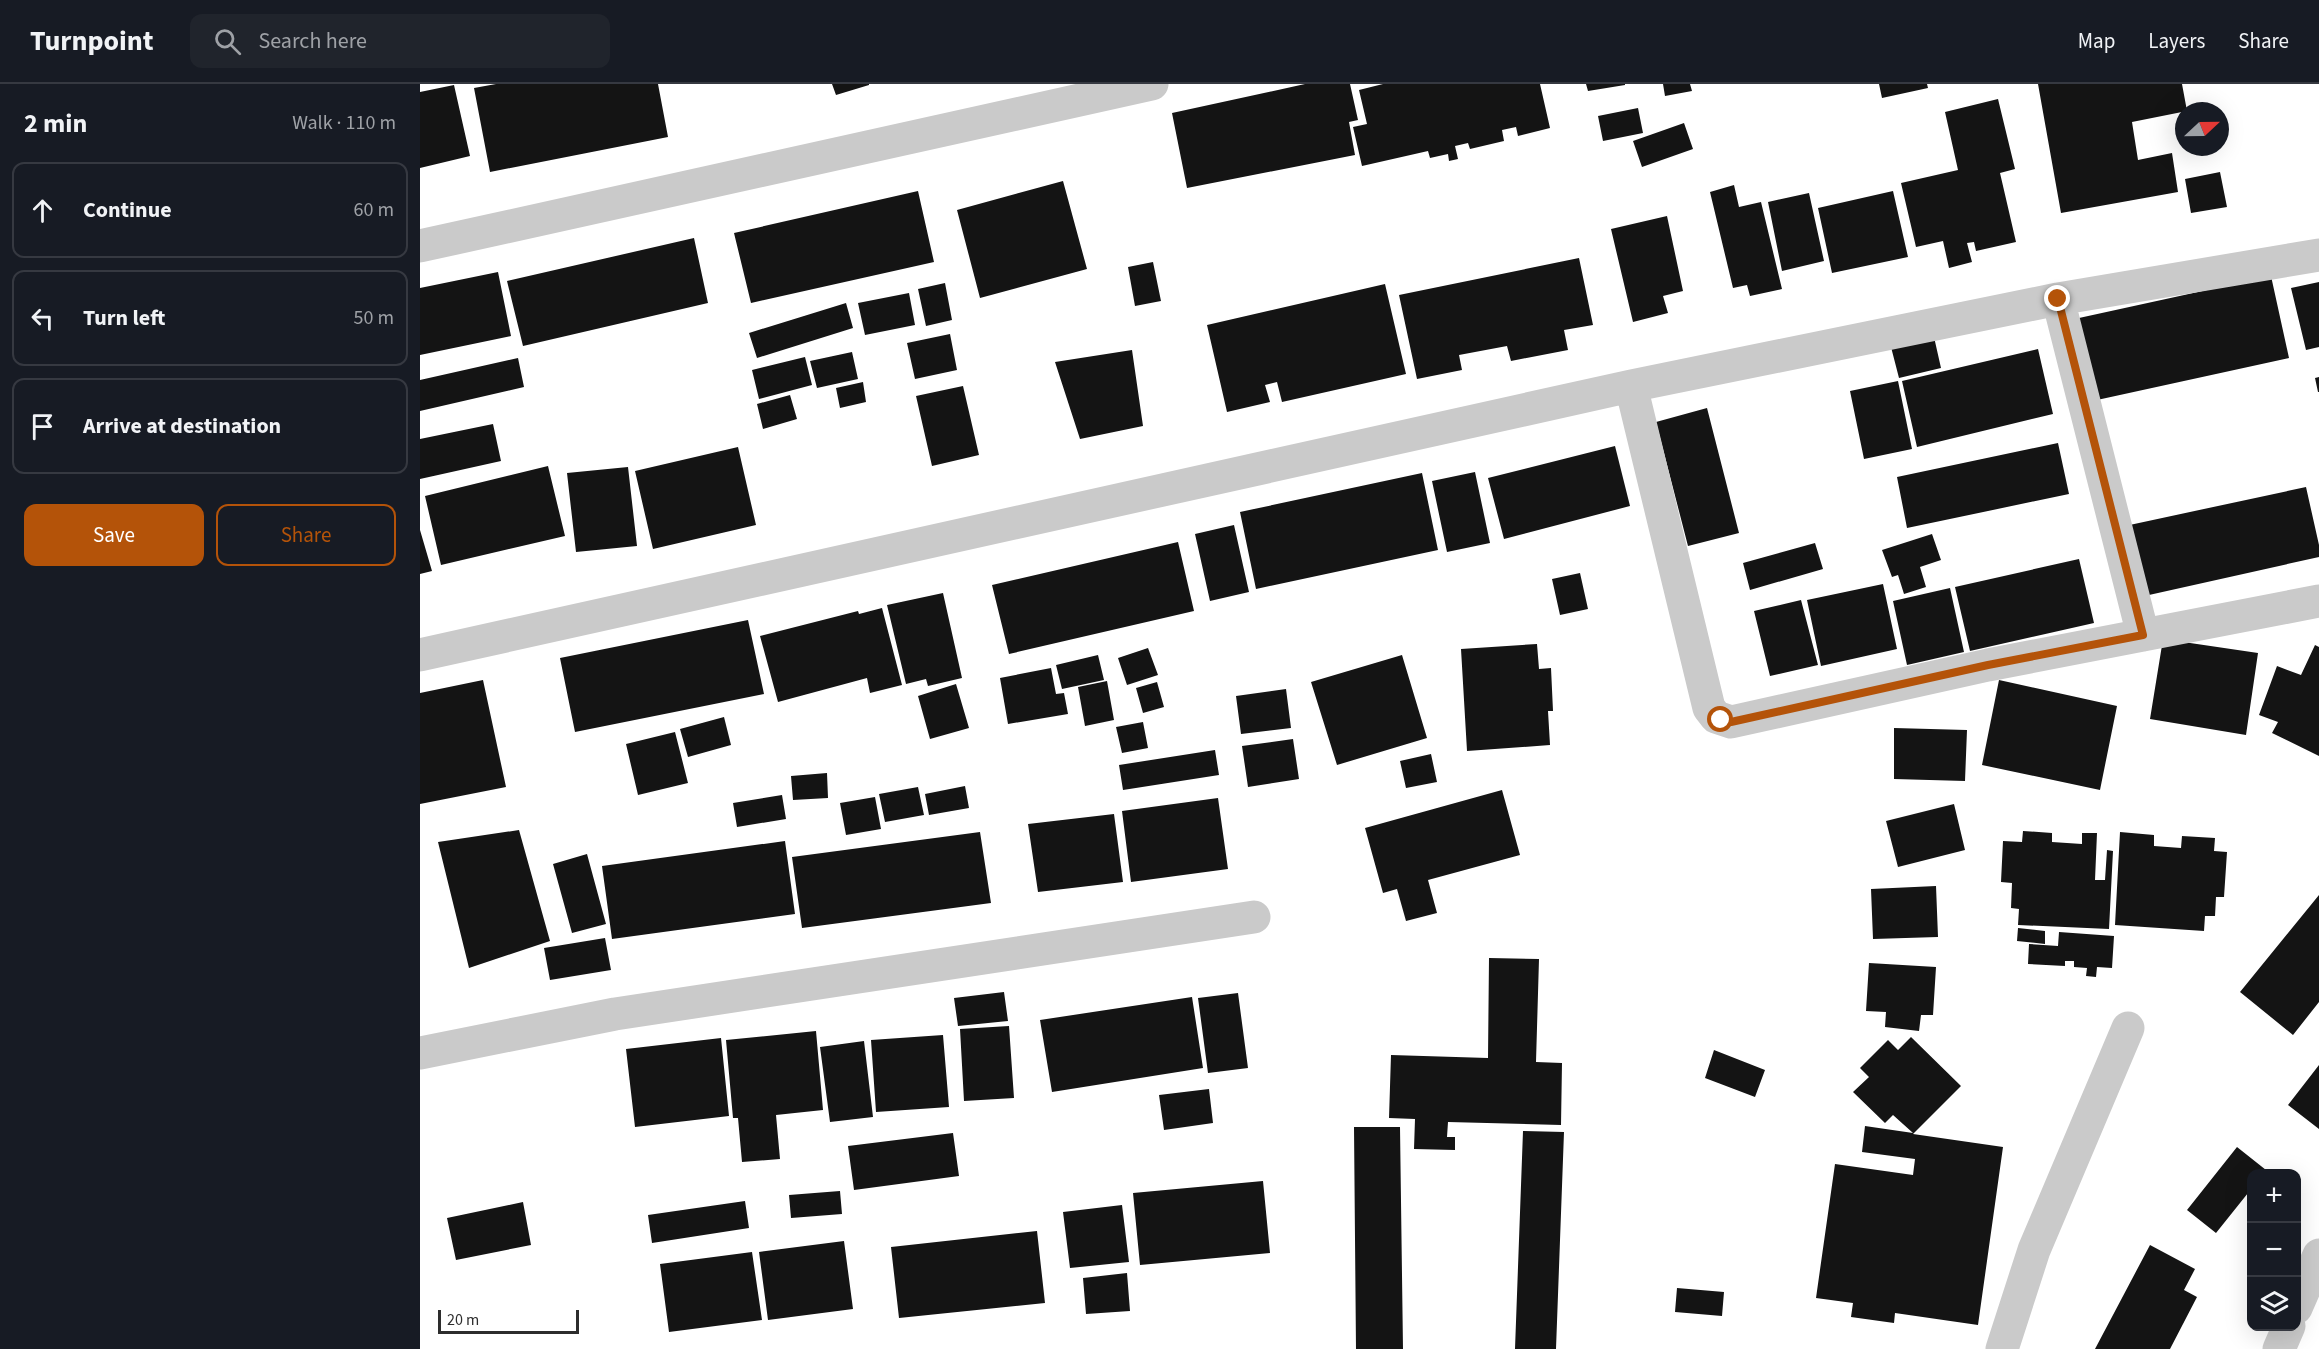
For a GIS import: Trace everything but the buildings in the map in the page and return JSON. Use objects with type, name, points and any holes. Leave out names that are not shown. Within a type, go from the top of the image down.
[{"type":"street","points":[[420,246],[1152,84]]},
{"type":"street","points":[[420,655],[1631,386],[2058,299],[2319,255]]},
{"type":"street","points":[[2058,299],[2143,635]]},
{"type":"street","points":[[1631,386],[1709,708],[1721,720],[1731,722],[1988,665],[2319,601]]},
{"type":"street","points":[[420,1053],[615,1014],[1254,917]]},
{"type":"street","points":[[2002,1349],[2034,1250],[2128,1028]]},
{"type":"street","points":[[2301,1297],[2319,1256]]},
{"type":"street","points":[[2279,1349],[2287,1331]]},
{"type":"route","points":[[1721,720],[1731,722],[1988,665],[2143,635],[2058,299]]}]
